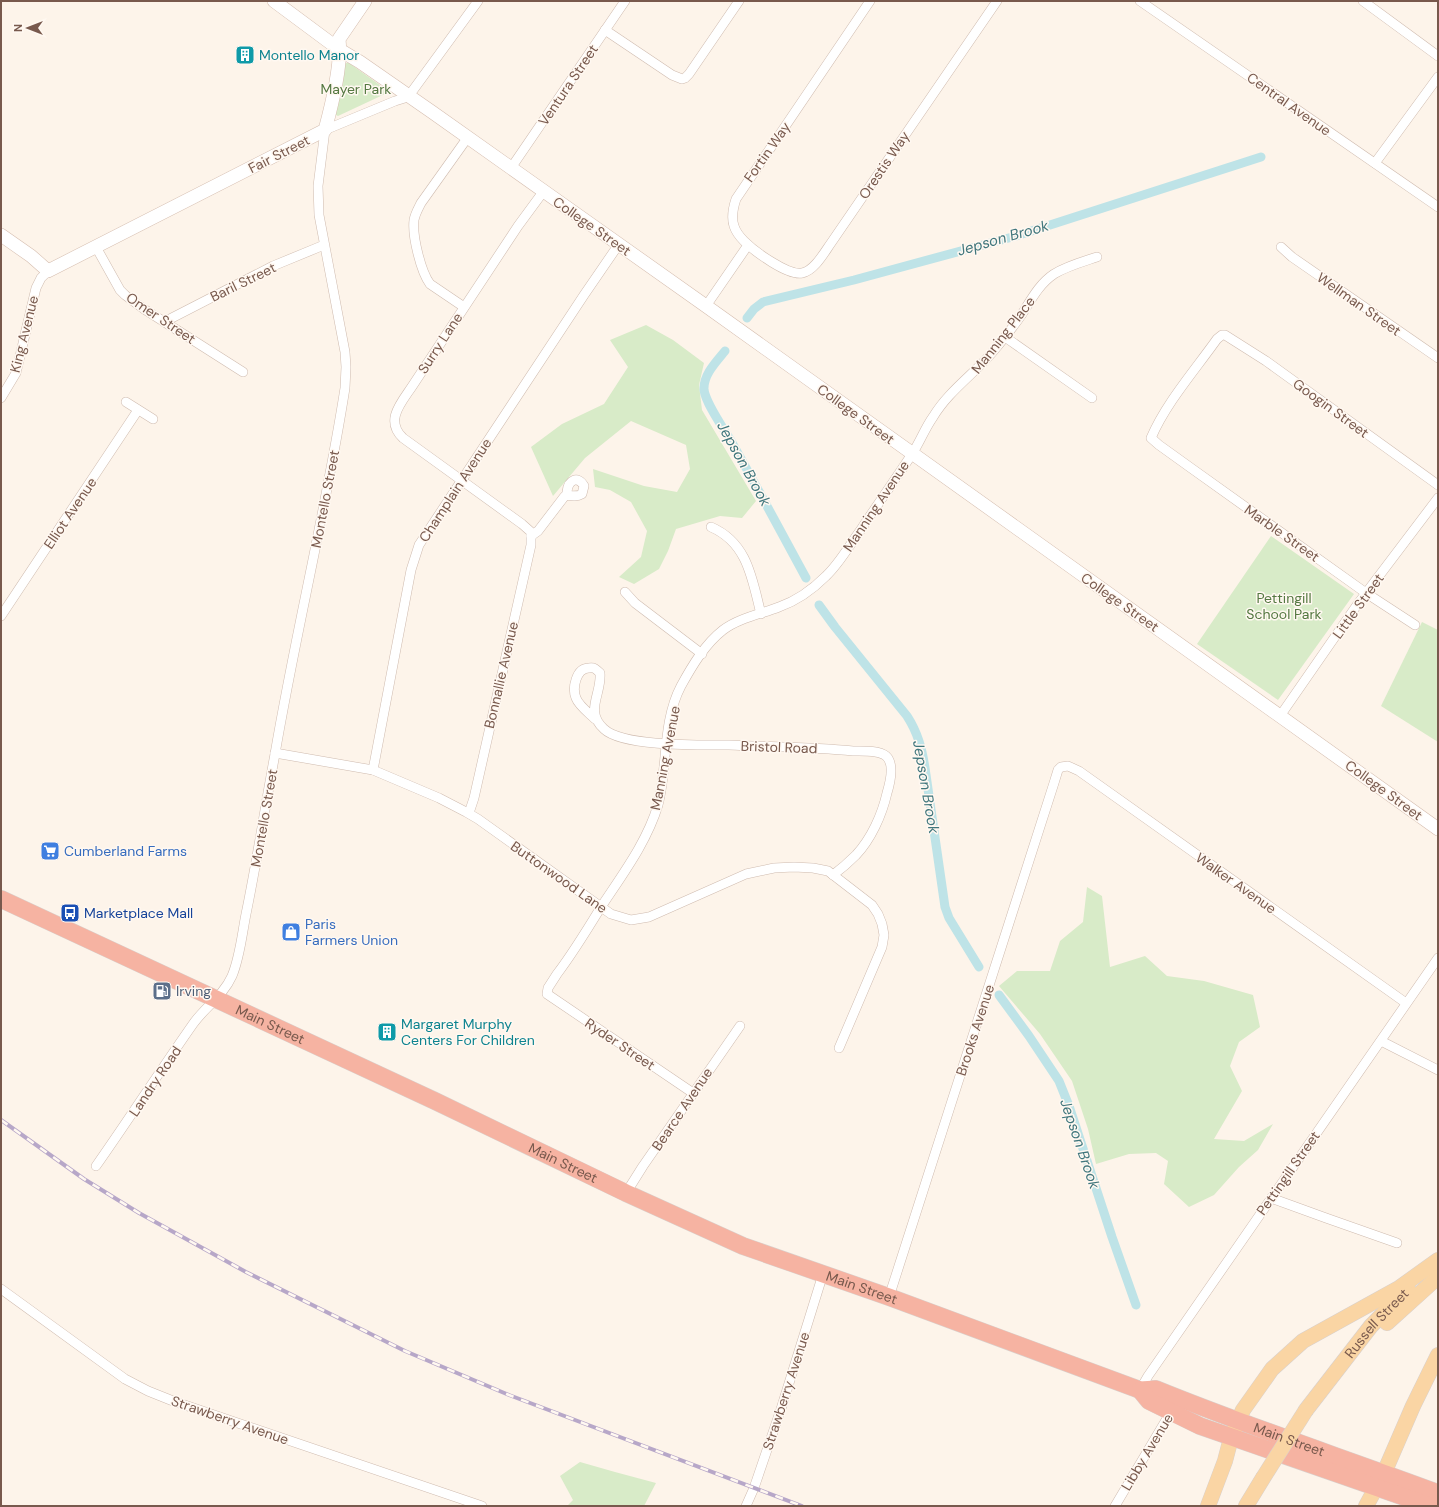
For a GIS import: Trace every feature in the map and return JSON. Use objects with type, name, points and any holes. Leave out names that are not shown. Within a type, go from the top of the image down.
[{"type":"highway","name":"Main Street","points":[[1,899],[442,1104],[626,1193],[743,1246],[889,1297],[1140,1390],[1156,1389],[1200,1426],[1430,1506]]},
{"type":"highway","name":"Main Street","points":[[1175,1406],[1238,1421],[1438,1493]]},
{"type":"main road","name":"Russell Street","points":[[1246,1506],[1306,1410],[1370,1326],[1395,1300],[1438,1261]]},
{"type":"main road","points":[[1208,1506],[1242,1410],[1272,1369],[1291,1351],[1310,1337],[1398,1288],[1438,1261]]},
{"type":"main road","name":"Russell Street","points":[[1335,1372],[1438,1277]]},
{"type":"main road","points":[[1366,1506],[1377,1488],[1410,1413],[1438,1355]]},
{"type":"street","name":"College Street","points":[[274,1],[340,50],[360,62],[619,244],[1438,829]]},
{"type":"street","name":"Montello Street","points":[[217,999],[229,982],[236,960],[251,891],[300,619],[327,489],[345,388],[345,352],[319,215],[318,186],[325,130],[340,50],[339,39],[365,1]]},
{"type":"street","points":[[408,97],[478,1]]},
{"type":"street","name":"Ventura Street","points":[[511,168],[625,1]]},
{"type":"street","points":[[605,30],[672,75],[682,79],[689,74],[739,1]]},
{"type":"street","name":"Fortin Way","points":[[748,245],[738,235],[734,226],[732,211],[736,199],[870,1]]},
{"type":"street","name":"Orestis Way","points":[[748,245],[784,270],[794,273],[803,273],[811,268],[831,243],[997,1]]},
{"type":"street","name":"Central Avenue","points":[[1140,1],[1438,207]]},
{"type":"street","points":[[1363,1],[1438,56]]},
{"type":"street","points":[[1375,163],[1438,77]]},
{"type":"street","name":"Fair Street","points":[[48,271],[325,130],[408,97]]},
{"type":"street","points":[[464,307],[430,284],[426,279],[416,244],[414,222],[416,212],[421,203],[468,138]]},
{"type":"street","name":"Surry Lane","points":[[531,536],[530,530],[403,438],[395,430],[394,425],[398,408],[518,226],[543,192]]},
{"type":"street","points":[[1,235],[31,256],[48,271]]},
{"type":"street","name":"Champlain Avenue","points":[[373,770],[415,555],[423,538],[461,480],[619,244]]},
{"type":"street","name":"Baril Street","points":[[164,322],[273,266],[324,245]]},
{"type":"street","points":[[706,306],[748,245]]},
{"type":"street","name":"Omer Street","points":[[96,247],[120,290],[125,295],[164,322],[243,372]]},
{"type":"street","name":"Wellman Street","points":[[1281,247],[1292,257],[1438,358]]},
{"type":"street","name":"Manning Place","points":[[912,454],[932,417],[943,402],[980,367],[1005,337],[1037,291],[1051,276],[1064,268],[1097,257]]},
{"type":"street","name":"King Avenue","points":[[1,398],[16,373],[36,288],[41,278],[48,271]]},
{"type":"street","name":"Marble Street","points":[[1222,335],[1217,339],[1168,407],[1151,438],[1171,454],[1366,593],[1415,625]]},
{"type":"street","name":"Googin Street","points":[[1222,335],[1230,337],[1266,361],[1438,485]]},
{"type":"street","points":[[1005,337],[1092,398]]},
{"type":"street","points":[[126,402],[153,419]]},
{"type":"street","name":"Elliot Avenue","points":[[2,611],[138,410]]},
{"type":"street","name":"Manning Avenue","points":[[547,994],[548,988],[630,863],[644,838],[658,806],[672,713],[680,688],[702,654],[709,644],[726,628],[743,620],[781,607],[809,591],[827,576],[912,454]]},
{"type":"street","points":[[531,536],[538,531],[566,495],[573,496],[582,494],[584,486],[575,480],[571,481],[567,487],[567,492]]},
{"type":"street","name":"Little Street","points":[[1280,716],[1366,593],[1438,498]]},
{"type":"street","points":[[711,527],[722,531],[728,536],[747,561],[761,614]]},
{"type":"street","name":"Bonnallie Avenue","points":[[469,813],[474,798],[531,545],[531,536]]},
{"type":"street","points":[[625,592],[635,603],[702,654]]},
{"type":"street","name":"Bristol Road","points":[[595,719],[595,704],[600,673],[594,668],[582,669],[577,674],[575,692],[576,698],[582,707],[604,730],[616,736],[648,742],[845,750],[880,753],[885,755],[891,767],[891,773],[888,792],[881,813],[859,851],[833,875]]},
{"type":"street","name":"Buttonwood Lane","points":[[275,753],[373,770],[469,813],[611,914],[631,920],[638,920],[656,915],[729,880],[760,870],[794,867],[823,869],[872,905],[878,914],[884,935],[882,947],[839,1048]]},
{"type":"street","name":"Walker Avenue","points":[[1065,766],[1078,771],[1406,1004]]},
{"type":"street","name":"Brooks Avenue","points":[[889,1297],[1058,770],[1065,766]]},
{"type":"street","name":"Pettingill Street","points":[[1140,1390],[1438,958]]},
{"type":"street","name":"Ryder Street","points":[[547,994],[693,1093]]},
{"type":"street","name":"Landry Road","points":[[96,1166],[195,1021],[217,999]]},
{"type":"street","name":"Bearce Avenue","points":[[626,1193],[740,1026]]},
{"type":"street","points":[[1381,1041],[1438,1070]]},
{"type":"street","points":[[1271,1198],[1397,1242]]},
{"type":"street","name":"Strawberry Avenue","points":[[746,1506],[754,1488],[781,1409],[823,1274]]},
{"type":"street","name":"Strawberry Avenue","points":[[2,1292],[35,1313],[125,1379],[148,1391],[173,1401],[482,1506]]},
{"type":"street","name":"Libby Avenue","points":[[1115,1506],[1175,1406]]},
{"type":"green space","name":"Mayer Park","points":[[349,63],[384,88],[385,94],[338,116],[335,112],[344,64]]},
{"type":"green space","points":[[646,325],[673,340],[704,363],[699,385],[702,410],[756,501],[742,518],[720,516],[676,529],[668,551],[659,569],[634,584],[619,577],[641,557],[647,531],[631,502],[610,490],[595,487],[593,469],[644,486],[677,492],[690,469],[686,445],[631,421],[585,458],[553,496],[531,447],[562,424],[604,404],[628,367],[610,340]]},
{"type":"green space","name":"Pettingill School Park","points":[[1271,536],[1354,594],[1278,700],[1197,644]]},
{"type":"green space","points":[[1422,622],[1438,630],[1438,742],[1381,706]]},
{"type":"green space","points":[[1087,887],[1102,896],[1110,967],[1145,956],[1167,976],[1204,981],[1253,995],[1260,1027],[1239,1042],[1230,1066],[1242,1091],[1214,1139],[1244,1141],[1273,1124],[1258,1150],[1239,1167],[1214,1195],[1189,1207],[1164,1184],[1168,1161],[1156,1153],[1129,1154],[1096,1164],[1088,1129],[1072,1081],[1040,1034],[999,986],[1017,971],[1050,971],[1060,941],[1083,922]]},
{"type":"green space","points":[[580,1462],[656,1483],[644,1506],[567,1506],[573,1500],[560,1476]]},
{"type":"waterway","name":"Jepson Brook","points":[[747,318],[754,309],[763,302],[854,280],[1016,236],[1261,157]]},
{"type":"waterway","name":"Jepson Brook","points":[[725,351],[708,374],[704,384],[705,396],[741,458],[806,578]]},
{"type":"waterway","name":"Jepson Brook","points":[[819,605],[907,716],[914,729],[924,761],[945,907],[949,918],[979,967]]},
{"type":"waterway","name":"Jepson Brook","points":[[999,995],[1059,1081],[1069,1106],[1136,1305]]},
{"type":"railway","points":[[1,1120],[84,1179],[139,1213],[246,1272],[405,1351],[509,1395],[802,1506]]},
{"type":"place","name":"Montello Manor","points":[[245,55]]},
{"type":"place","name":"Cumberland Farms","points":[[50,851]]},
{"type":"place","name":"Marketplace Mall","points":[[70,913]]},
{"type":"place","name":"Paris Farmers Union","points":[[291,932]]},
{"type":"place","name":"Irving","points":[[162,991]]},
{"type":"place","name":"Margaret Murphy Centers For Children","points":[[387,1032]]}]
